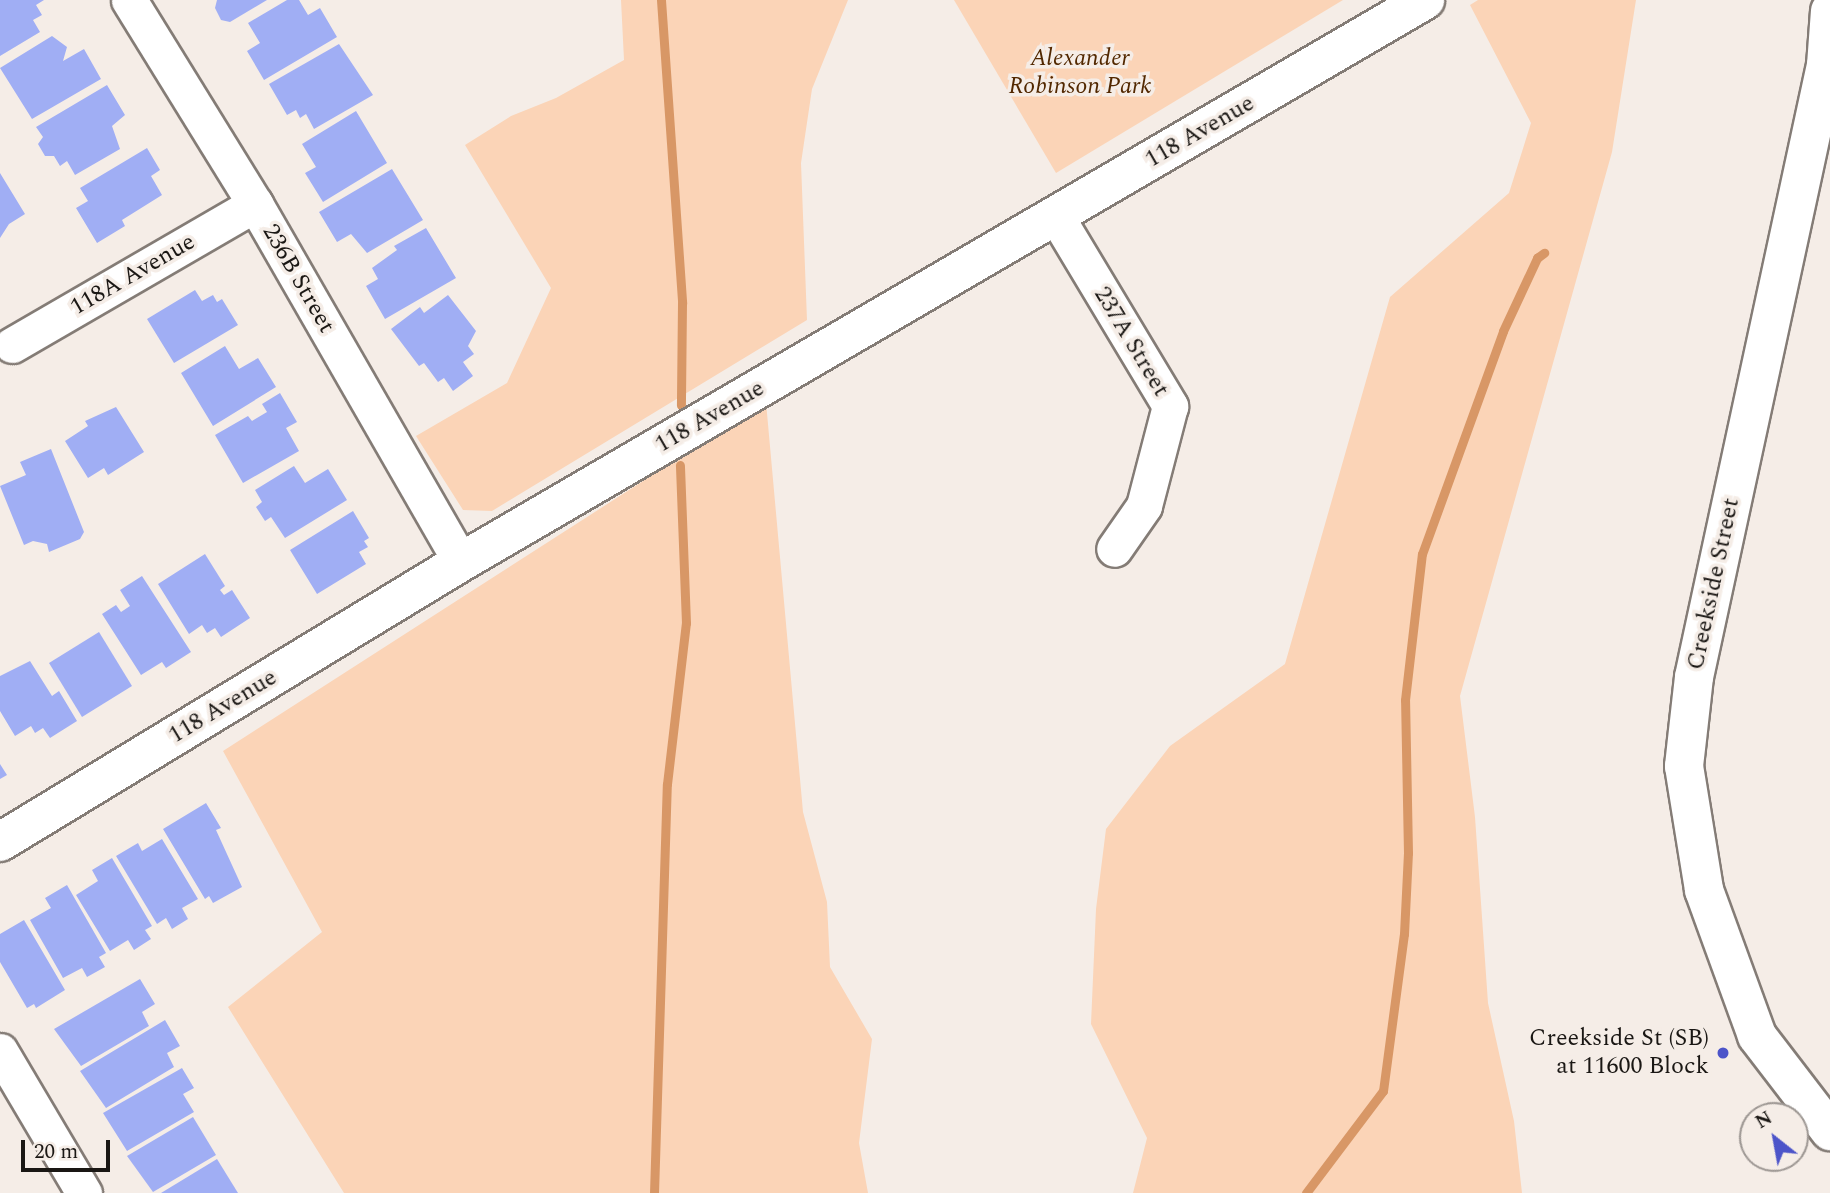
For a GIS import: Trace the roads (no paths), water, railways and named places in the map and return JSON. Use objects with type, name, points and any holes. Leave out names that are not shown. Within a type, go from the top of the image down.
[{"type":"street","name":"236B Street","points":[[129,0],[255,205],[461,562]]},
{"type":"street","name":"118 Avenue","points":[[0,842],[461,562],[1425,0]]},
{"type":"street","name":"Creekside Street","points":[[1830,10],[1828,66],[1694,677],[1684,766],[1704,890],[1757,1036],[1830,1131]]},
{"type":"street","name":"118A Avenue","points":[[12,345],[255,205]]},
{"type":"street","name":"237A Street","points":[[1056,216],[1170,406],[1144,506],[1114,549]]},
{"type":"street","points":[[0,1051],[84,1193]]},
{"type":"waterway","points":[[661,0],[682,303],[681,405]]},
{"type":"waterway","points":[[1306,1193],[1383,1091],[1404,934],[1408,853],[1405,700],[1422,554],[1503,331],[1537,258],[1544,253]]},
{"type":"waterway","points":[[654,1193],[667,784],[686,623],[680,465]]},
{"type":"place","name":"Creekside St (SB) at 11600 Block","points":[[1723,1053]]},
{"type":"park label","name":"Alexander Robinson Park","points":[[1080,73]]}]
